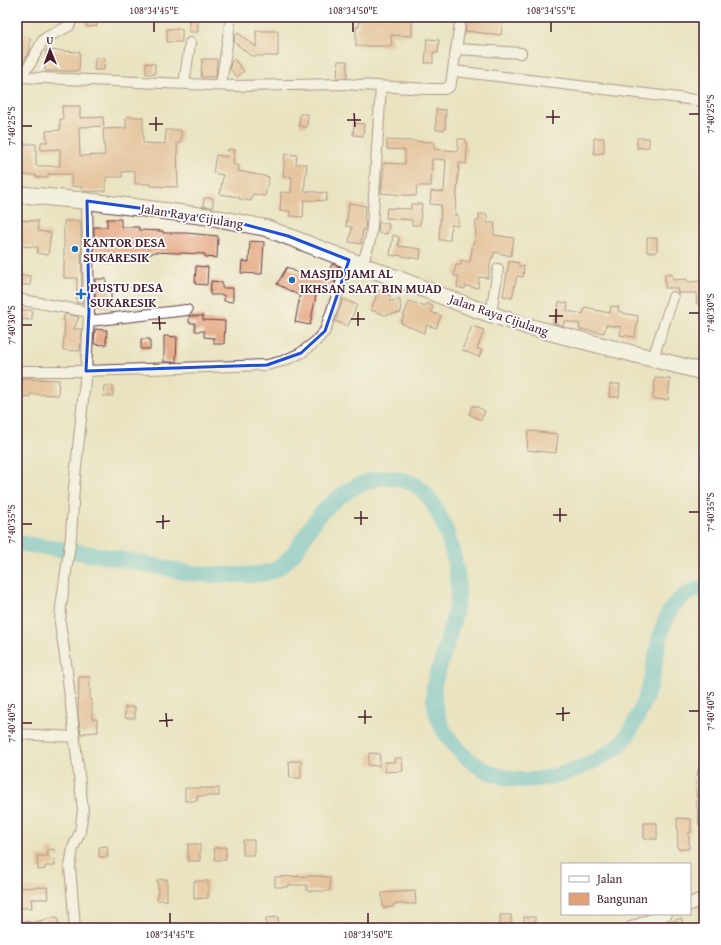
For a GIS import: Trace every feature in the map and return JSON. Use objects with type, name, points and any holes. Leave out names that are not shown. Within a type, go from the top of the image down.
[{"type":"highway","name":"Jalan Raya Cijulang","points":[[17,194],[87,201],[228,220],[266,228],[491,314],[532,328],[704,372]]},
{"type":"street","points":[[17,77],[29,66],[43,40],[69,26],[73,17]]},
{"type":"street","points":[[221,85],[231,17]]},
{"type":"street","points":[[17,77],[221,85],[343,84],[444,88],[448,87],[452,83],[461,17]]},
{"type":"street","points":[[184,84],[190,43]]},
{"type":"street","points":[[457,49],[521,52]]},
{"type":"street","points":[[454,71],[704,101]]},
{"type":"street","points":[[17,371],[86,371],[267,365],[283,361],[301,353],[315,342],[325,331],[355,262],[370,241],[373,216],[381,86]]},
{"type":"street","points":[[75,928],[70,862],[73,848],[80,832],[83,810],[60,623],[71,537],[74,487],[86,371],[89,317],[87,201]]},
{"type":"street","points":[[491,314],[498,269]]},
{"type":"street","points":[[653,358],[673,297]]},
{"type":"street","points":[[17,300],[89,317],[187,310]]},
{"type":"street","points":[[17,734],[74,738]]},
{"type":"street","points":[[704,770],[702,776],[704,822]]},
{"type":"street","points":[[691,904],[704,898]]},
{"type":"street","points":[[631,928],[664,915]]},
{"type":"highlighted area","points":[[87,201],[228,220],[288,236],[349,260],[325,331],[301,353],[267,365],[86,371],[89,312]]},
{"type":"building","points":[[189,17],[198,17],[198,32],[189,32]]},
{"type":"building","points":[[358,17],[412,17],[412,36],[391,35],[392,46],[356,46],[356,27],[359,27]]},
{"type":"building","points":[[467,17],[503,17],[501,35],[465,31]]},
{"type":"building","points":[[86,19],[97,19],[97,26],[86,27]]},
{"type":"building","points":[[167,29],[182,29],[182,42],[167,42]]},
{"type":"building","points":[[256,31],[278,31],[278,56],[251,56],[234,42],[235,36],[238,33],[256,47]]},
{"type":"building","points":[[17,37],[30,38],[30,51],[21,65],[17,64]]},
{"type":"building","points":[[427,39],[439,40],[438,53],[433,52],[433,63],[425,63]]},
{"type":"building","points":[[46,50],[80,52],[79,71],[45,71]]},
{"type":"building","points":[[95,58],[105,58],[104,70],[94,70]]},
{"type":"building","points":[[202,59],[217,59],[216,77],[201,77]]},
{"type":"building","points":[[234,59],[244,71],[237,77],[230,69],[231,62]]},
{"type":"building","points":[[338,61],[347,61],[347,78],[337,78]]},
{"type":"building","points":[[146,63],[155,64],[155,74],[146,74]]},
{"type":"building","points":[[62,106],[80,106],[80,118],[103,117],[104,126],[79,127],[80,156],[105,155],[103,129],[126,128],[126,117],[143,117],[143,143],[165,144],[166,130],[181,130],[181,143],[177,143],[178,187],[135,184],[135,171],[122,172],[122,177],[106,177],[106,191],[92,192],[82,191],[82,187],[71,186],[72,174],[48,174],[48,178],[36,177],[36,175],[17,175],[17,151],[22,151],[23,144],[36,144],[36,166],[60,166],[60,149],[41,150],[41,142],[47,142],[46,131],[60,130],[60,119],[63,119]]},
{"type":"building","points":[[436,109],[446,110],[445,130],[436,130]]},
{"type":"building","points":[[300,114],[308,114],[307,127],[299,126]]},
{"type":"building","points":[[354,123],[364,124],[363,136],[353,135]]},
{"type":"building","points":[[594,138],[604,138],[604,153],[594,154]]},
{"type":"building","points":[[637,138],[649,138],[649,147],[637,148]]},
{"type":"building","points":[[458,139],[466,139],[467,151],[466,164],[459,163],[455,215],[458,215],[458,226],[451,225],[450,240],[439,240],[441,205],[430,204],[431,191],[444,192],[446,160],[432,159],[431,186],[417,186],[416,196],[381,193],[384,163],[405,164],[405,150],[387,149],[387,140],[434,142],[434,149],[458,151]]},
{"type":"building","points":[[228,149],[235,150],[233,164],[239,166],[238,171],[269,177],[265,196],[253,194],[251,201],[239,199],[239,197],[220,194],[223,175],[213,173],[216,155],[227,157]]},
{"type":"building","points":[[285,154],[297,155],[296,164],[307,164],[304,191],[327,193],[326,201],[304,200],[303,217],[290,216],[290,211],[280,211],[281,192],[291,193],[292,177],[283,177]]},
{"type":"building","points":[[204,198],[213,198],[213,207],[203,206]]},
{"type":"building","points":[[349,203],[366,206],[364,219],[366,220],[365,230],[363,230],[361,244],[349,242],[352,227],[346,226]]},
{"type":"building","points":[[411,204],[422,204],[420,225],[412,225],[412,220],[386,218],[387,208],[411,209]]},
{"type":"building","points":[[479,214],[487,214],[487,223],[495,223],[494,235],[514,238],[511,256],[494,252],[493,258],[491,258],[488,278],[479,277],[478,288],[465,286],[465,289],[457,287],[459,276],[454,276],[456,265],[461,265],[461,260],[470,262],[473,242],[475,242],[476,221],[479,221]]},
{"type":"building","points":[[107,219],[121,219],[121,227],[139,227],[139,230],[218,236],[217,258],[205,257],[205,254],[153,252],[152,254],[139,254],[139,257],[119,257],[119,263],[108,263],[108,256],[94,256],[94,227],[107,227]]},
{"type":"building","points":[[17,220],[38,221],[38,231],[51,233],[48,255],[37,253],[38,247],[17,246]]},
{"type":"building","name":"KANTOR DESA SUKARESIK","points":[[64,221],[81,221],[82,303],[77,303],[77,278],[64,278]]},
{"type":"building","points":[[379,222],[389,224],[387,234],[378,233]]},
{"type":"building","points":[[393,235],[399,237],[398,246],[421,249],[420,259],[390,255]]},
{"type":"building","points":[[647,238],[657,238],[657,252],[647,252]]},
{"type":"building","points":[[250,241],[264,242],[262,274],[241,273],[242,261],[249,262]]},
{"type":"building","points":[[509,261],[519,263],[519,266],[524,266],[523,277],[517,276],[512,298],[503,296]]},
{"type":"building","points":[[332,264],[340,267],[331,293],[319,288],[317,290],[310,325],[295,322],[300,296],[277,284],[287,267],[307,278],[309,272],[326,279]]},
{"type":"building","points":[[196,266],[208,267],[207,285],[195,284]]},
{"type":"building","points":[[672,274],[673,280],[687,279],[687,282],[704,281],[704,304],[697,304],[696,293],[678,293],[677,288],[665,288],[665,275]]},
{"type":"building","points":[[21,275],[31,276],[30,285],[21,285]]},
{"type":"building","points":[[95,279],[106,279],[106,287],[111,287],[111,307],[98,307],[98,303],[95,303]]},
{"type":"building","points":[[211,281],[222,282],[222,288],[233,288],[233,302],[224,301],[224,295],[210,295]]},
{"type":"building","points":[[378,291],[391,296],[389,301],[400,300],[401,313],[385,315],[371,310]]},
{"type":"building","points":[[343,299],[357,305],[348,326],[335,321]]},
{"type":"building","points":[[409,301],[425,307],[427,303],[433,306],[431,312],[441,316],[436,328],[427,325],[424,333],[401,323]]},
{"type":"building","points":[[559,302],[568,303],[567,311],[583,314],[585,307],[610,313],[611,306],[619,307],[618,311],[622,313],[638,316],[635,337],[620,335],[621,327],[606,325],[604,333],[579,329],[580,324],[564,321],[563,326],[553,323],[553,319],[556,320]]},
{"type":"building","points":[[17,310],[32,310],[32,320],[17,319]]},
{"type":"building","points":[[65,314],[79,317],[74,329],[82,329],[80,351],[63,350],[65,321],[63,320]]},
{"type":"building","points":[[189,316],[203,316],[203,320],[225,321],[224,344],[214,344],[214,338],[204,337],[204,331],[195,331],[195,323],[189,323]]},
{"type":"building","points":[[472,326],[484,330],[477,349],[482,350],[479,357],[462,350]]},
{"type":"building","points":[[95,329],[107,330],[106,345],[94,344]]},
{"type":"building","points":[[164,336],[177,337],[176,362],[164,362]]},
{"type":"building","points":[[141,339],[150,339],[150,349],[141,349]]},
{"type":"building","points":[[22,378],[59,380],[58,395],[30,394],[30,397],[21,396]]},
{"type":"building","points":[[655,378],[670,379],[668,400],[653,399]]},
{"type":"building","points":[[610,384],[620,384],[619,397],[609,397]]},
{"type":"building","points":[[104,386],[113,386],[113,396],[103,396]]},
{"type":"building","points":[[473,405],[485,411],[481,420],[469,414]]},
{"type":"building","points":[[528,431],[558,434],[556,453],[527,450]]},
{"type":"building","points":[[79,677],[90,677],[92,719],[97,719],[98,732],[81,734],[78,714]]},
{"type":"building","points":[[125,707],[135,707],[135,718],[125,718]]},
{"type":"building","points":[[369,753],[380,754],[379,766],[368,765]]},
{"type":"building","points":[[394,758],[402,758],[403,771],[385,772],[385,762],[395,762]]},
{"type":"building","points":[[289,761],[301,761],[301,778],[290,778]]},
{"type":"building","points":[[185,788],[219,788],[219,796],[197,796],[197,801],[185,801]]},
{"type":"building","points":[[677,818],[691,819],[689,849],[678,849]]},
{"type":"building","points":[[644,823],[657,823],[657,839],[644,839]]},
{"type":"building","points":[[243,840],[254,840],[254,855],[243,855]]},
{"type":"building","points":[[188,844],[200,844],[200,861],[188,861]]},
{"type":"building","points":[[107,846],[108,857],[99,857],[99,847]]},
{"type":"building","points":[[226,847],[226,860],[215,860],[214,848]]},
{"type":"building","points":[[54,849],[55,866],[45,866],[45,869],[38,870],[37,856],[48,856],[47,850]]},
{"type":"building","points":[[275,877],[330,877],[330,891],[307,891],[307,885],[275,887]]},
{"type":"building","points":[[167,879],[167,900],[157,900],[157,880]]},
{"type":"building","points":[[194,881],[208,881],[208,898],[194,899]]},
{"type":"building","points":[[47,887],[48,899],[31,899],[32,908],[17,908],[17,888]]},
{"type":"building","points":[[415,891],[416,904],[393,904],[394,907],[383,908],[382,893]]},
{"type":"building","points":[[500,915],[511,915],[511,928],[500,928]]},
{"type":"building","points":[[57,917],[59,926],[51,928],[17,928],[17,923],[29,921],[30,923]]},
{"type":"building","points":[[278,917],[279,928],[266,928],[266,918]]},
{"type":"building","points":[[524,917],[535,917],[535,928],[527,928],[527,926],[524,926]]},
{"type":"building","points":[[681,918],[684,928],[656,928],[656,927]]},
{"type":"waterway","points":[[17,543],[107,556],[190,573],[221,575],[260,574],[272,571],[286,562],[296,550],[320,514],[335,500],[353,488],[372,480],[382,478],[393,478],[414,484],[430,499],[438,512],[450,544],[457,576],[457,603],[447,643],[434,684],[435,703],[439,718],[445,732],[454,745],[466,757],[478,766],[492,773],[516,780],[541,779],[566,773],[602,757],[621,743],[633,726],[646,696],[652,677],[662,629],[668,615],[676,603],[688,594],[704,588]]},
{"type":"place","name":"KANTOR DESA SUKARESIK","points":[[75,249]]},
{"type":"place","name":"MASJID JAMI AL IKHSAN SAAT BIN MUAD","points":[[292,280]]},
{"type":"place","name":"PUSTU DESA SUKARESIK","points":[[81,294]]}]
